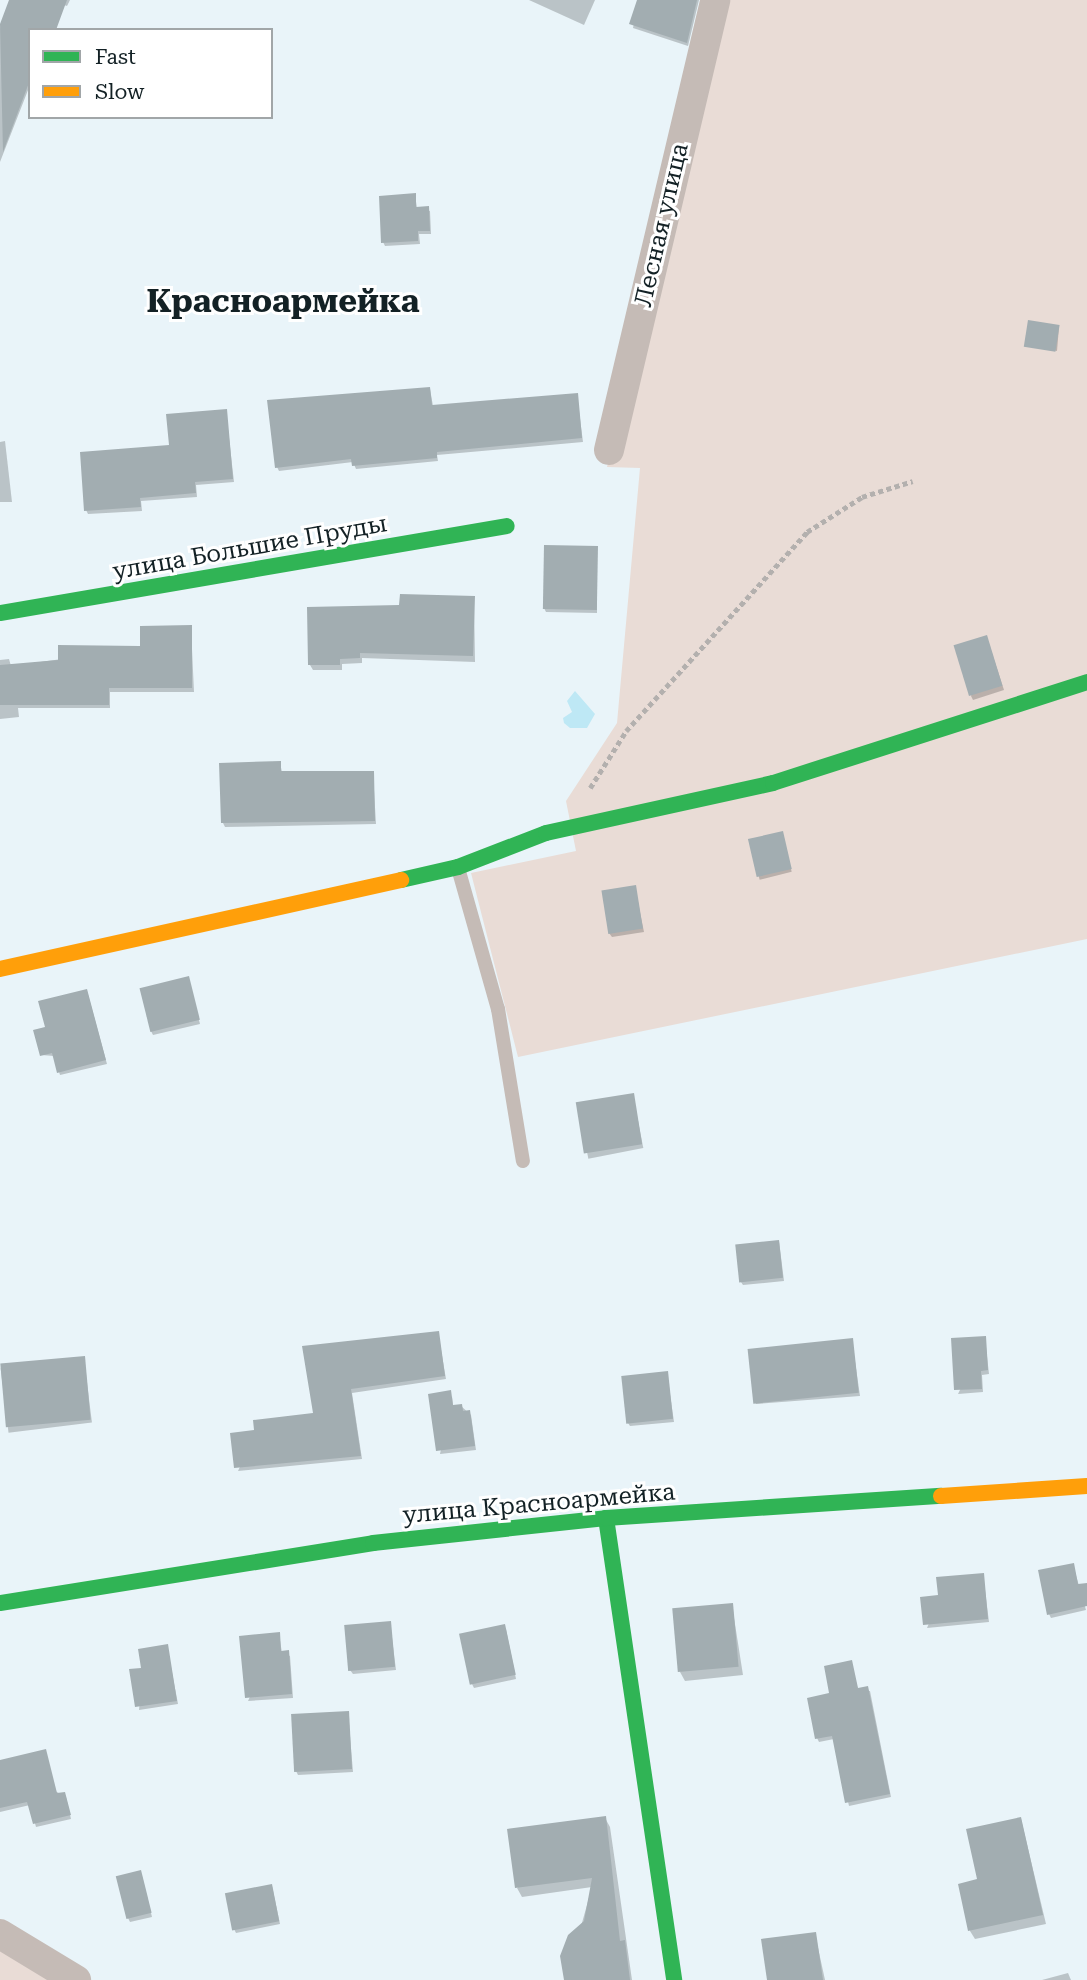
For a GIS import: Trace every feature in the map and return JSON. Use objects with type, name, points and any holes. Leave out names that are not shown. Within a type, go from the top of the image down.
[{"type":"street","name":"Лесная улица","points":[[609,450],[715,0]]},
{"type":"street","name":"улица Большие Пруды","points":[[0,613],[507,526]]},
{"type":"street","points":[[0,968],[458,867],[546,833],[773,783],[1087,682]]},
{"type":"street","name":"улица Красноармейка","points":[[0,1603],[373,1542],[606,1518],[1087,1486]]},
{"type":"street","points":[[606,1518],[674,1980]]},
{"type":"street","points":[[0,1934],[76,1980]]},
{"type":"lane","points":[[458,867],[498,1009],[523,1161]]},
{"type":"path","points":[[585,795],[626,731],[807,532],[862,497],[913,481]]},
{"type":"shaded area","points":[[722,0],[1087,0],[1087,939],[518,1057],[471,873],[576,851],[566,801],[617,723],[640,468],[607,467]]},
{"type":"shaded area","points":[[0,1946],[56,1980],[0,1980]]},
{"type":"water","points":[[575,691],[595,714],[587,728],[570,728],[564,723],[563,718],[572,712],[567,701]]},
{"type":"building","points":[[9,0],[67,0],[57,28],[28,28],[28,85],[3,152],[0,24]]},
{"type":"building","points":[[637,0],[697,0],[687,43],[629,24]]},
{"type":"building","points":[[416,193],[416,207],[429,206],[430,231],[418,231],[418,241],[381,243],[379,196]]},
{"type":"building","points":[[1028,320],[1060,325],[1055,352],[1024,347]]},
{"type":"building","points":[[430,387],[432,405],[578,393],[582,438],[437,452],[437,458],[352,466],[351,459],[275,468],[267,400]]},
{"type":"building","points":[[227,409],[233,479],[195,482],[196,493],[140,498],[141,507],[84,511],[80,452],[169,445],[166,414]]},
{"type":"building","points":[[544,545],[598,546],[597,610],[543,609]]},
{"type":"building","points":[[400,594],[475,596],[473,656],[360,653],[360,658],[340,659],[340,665],[308,665],[307,607],[399,605]]},
{"type":"building","points":[[192,625],[192,688],[109,688],[109,705],[0,705],[0,665],[58,660],[58,645],[140,646],[140,626]]},
{"type":"building","points":[[987,635],[1002,686],[969,696],[954,645]]},
{"type":"building","points":[[281,761],[281,771],[374,771],[375,821],[221,823],[219,763]]},
{"type":"building","points":[[783,831],[792,869],[757,877],[748,839]]},
{"type":"building","points":[[636,885],[643,928],[608,934],[601,890]]},
{"type":"building","points":[[189,976],[200,1020],[150,1032],[140,988]]},
{"type":"building","points":[[87,989],[106,1060],[57,1073],[52,1053],[40,1056],[33,1030],[45,1027],[38,1001]]},
{"type":"building","points":[[634,1093],[642,1144],[584,1154],[576,1102]]},
{"type":"building","points":[[779,1240],[783,1278],[739,1282],[735,1245]]},
{"type":"building","points":[[439,1331],[445,1376],[351,1389],[361,1456],[234,1468],[230,1433],[254,1430],[253,1420],[313,1413],[302,1346]]},
{"type":"building","points":[[986,1336],[988,1370],[981,1371],[982,1389],[954,1390],[951,1338]]},
{"type":"building","points":[[853,1338],[859,1393],[753,1404],[748,1349]]},
{"type":"building","points":[[85,1356],[91,1420],[6,1427],[0,1363]]},
{"type":"building","points":[[668,1371],[673,1419],[626,1424],[621,1376]]},
{"type":"building","points":[[451,1390],[453,1405],[462,1404],[463,1411],[470,1410],[475,1446],[436,1451],[428,1394]]},
{"type":"building","points":[[1074,1563],[1078,1584],[1087,1583],[1087,1606],[1047,1615],[1038,1570]]},
{"type":"building","points":[[984,1573],[988,1619],[923,1625],[920,1597],[938,1595],[936,1577]]},
{"type":"building","points":[[733,1603],[739,1667],[678,1672],[672,1608]]},
{"type":"building","points":[[391,1621],[395,1667],[348,1671],[344,1625]]},
{"type":"building","points":[[505,1624],[516,1675],[470,1685],[459,1634]]},
{"type":"building","points":[[280,1632],[281,1651],[289,1650],[292,1694],[245,1698],[239,1636]]},
{"type":"building","points":[[168,1644],[177,1701],[135,1707],[129,1669],[141,1668],[138,1649]]},
{"type":"building","points":[[852,1660],[858,1688],[868,1686],[890,1794],[845,1803],[832,1736],[815,1739],[807,1698],[829,1693],[824,1666]]},
{"type":"building","points":[[349,1711],[352,1769],[294,1772],[291,1714]]},
{"type":"building","points":[[46,1749],[57,1793],[65,1792],[71,1815],[33,1824],[27,1802],[0,1808],[0,1760]]},
{"type":"building","points":[[606,1816],[620,1941],[625,1940],[630,1980],[564,1980],[560,1956],[568,1935],[584,1921],[592,1878],[515,1888],[507,1829]]},
{"type":"building","points":[[1021,1817],[1043,1915],[968,1931],[958,1884],[977,1879],[966,1829]]},
{"type":"building","points":[[141,1870],[152,1913],[126,1919],[116,1876]]},
{"type":"building","points":[[272,1884],[279,1921],[232,1930],[225,1893]]},
{"type":"building","points":[[816,1932],[823,1980],[767,1980],[761,1939]]},
{"type":"traffic: fast","points":[[0,613],[507,526]]},
{"type":"traffic: fast","points":[[401,880],[458,867],[546,833],[773,783],[1087,682]]},
{"type":"traffic: fast","points":[[0,1603],[373,1543],[606,1518],[941,1496]]},
{"type":"traffic: fast","points":[[606,1518],[674,1980]]},
{"type":"traffic: slow","points":[[0,969],[401,880]]},
{"type":"traffic: slow","points":[[941,1496],[1087,1486]]},
{"type":"district","name":"Красноармейка","points":[[283,301]]}]
